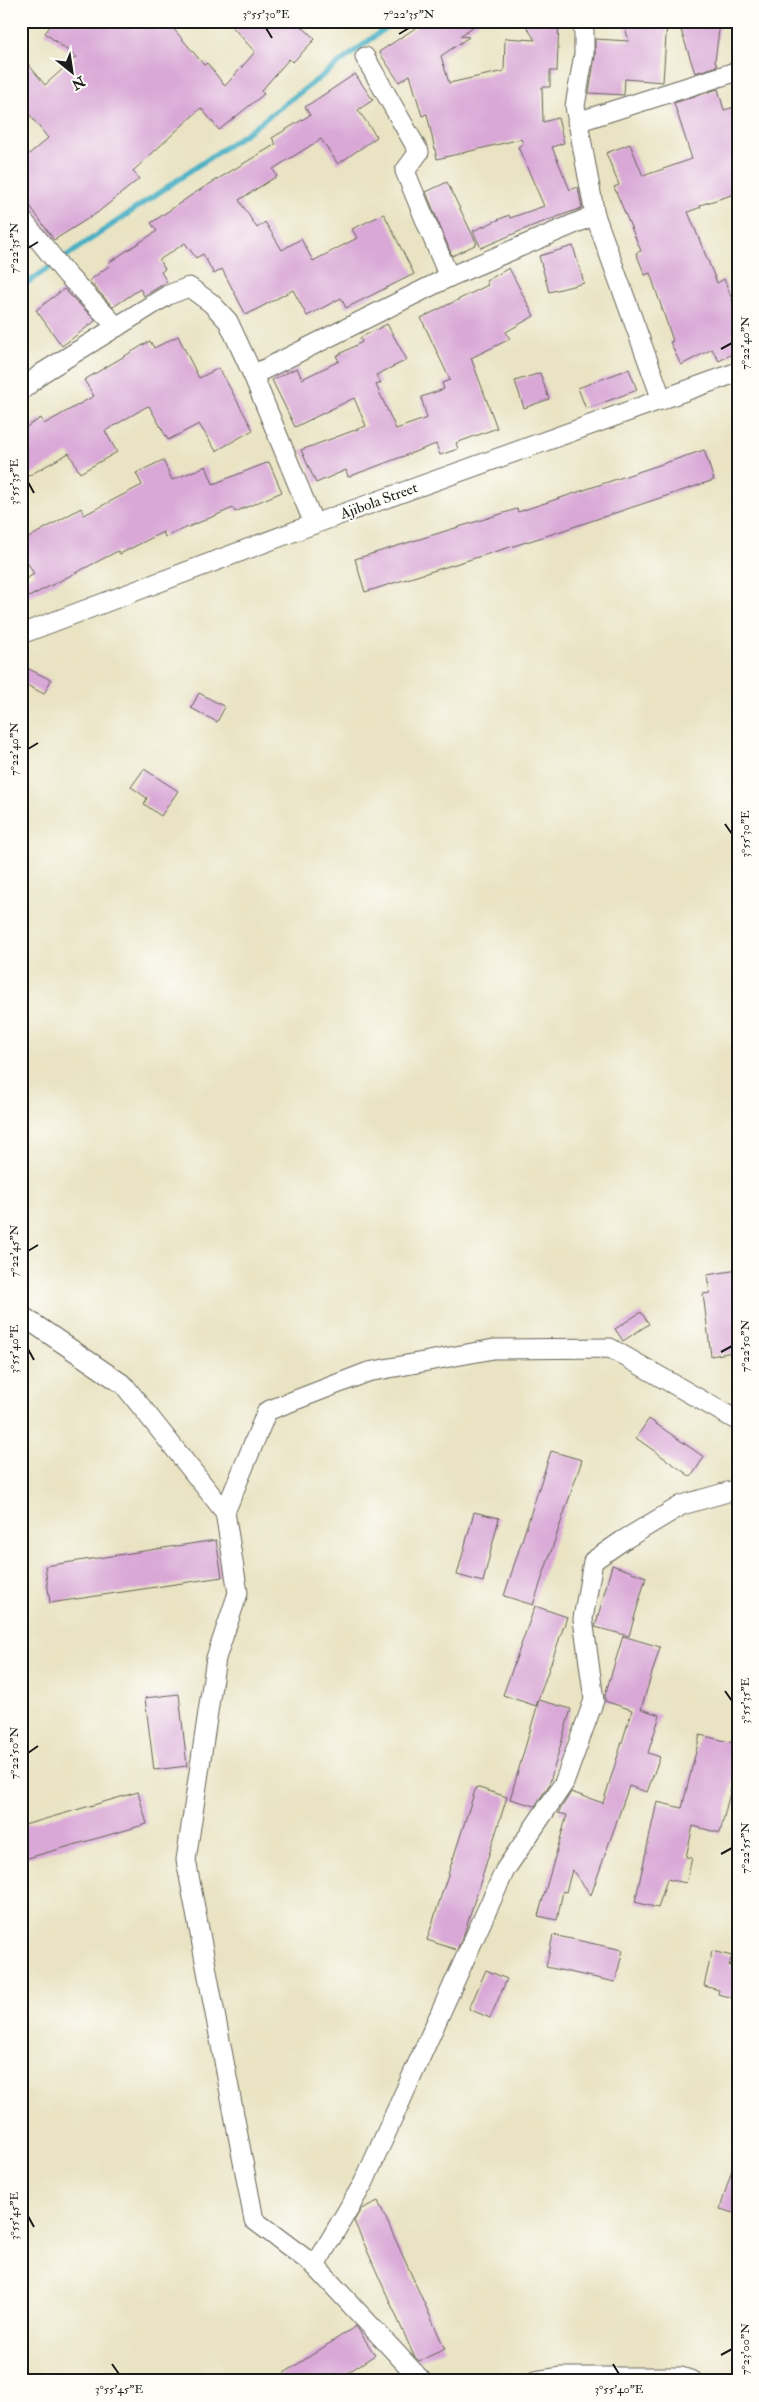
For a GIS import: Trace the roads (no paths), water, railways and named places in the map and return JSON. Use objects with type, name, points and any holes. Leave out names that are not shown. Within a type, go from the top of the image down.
[{"type":"street","points":[[581,21],[584,31],[584,54],[575,106],[576,122],[595,215],[662,400]]},
{"type":"street","points":[[365,57],[419,152],[405,171],[449,276]]},
{"type":"street","points":[[576,122],[738,71]]},
{"type":"street","points":[[253,375],[449,276],[595,215]]},
{"type":"street","points":[[25,229],[117,328]]},
{"type":"street","points":[[21,391],[42,373],[168,295],[189,287],[211,303],[228,321],[253,375],[314,524]]},
{"type":"street","name":"Ajibola Street","points":[[21,634],[314,524],[738,372]]},
{"type":"street","points":[[21,1315],[124,1385],[225,1512],[238,1593],[216,1658],[186,1860],[254,2220],[315,2266],[422,2381]]},
{"type":"street","points":[[225,1512],[267,1411],[368,1372],[494,1349],[610,1348],[738,1421]]},
{"type":"street","points":[[315,2266],[364,2182],[505,1870],[564,1783],[594,1700],[583,1619],[593,1562],[622,1541],[682,1505],[738,1489]]},
{"type":"street","points":[[534,2381],[561,2377],[681,2377],[692,2381]]},
{"type":"waterway","points":[[21,287],[249,131],[395,21]]}]
